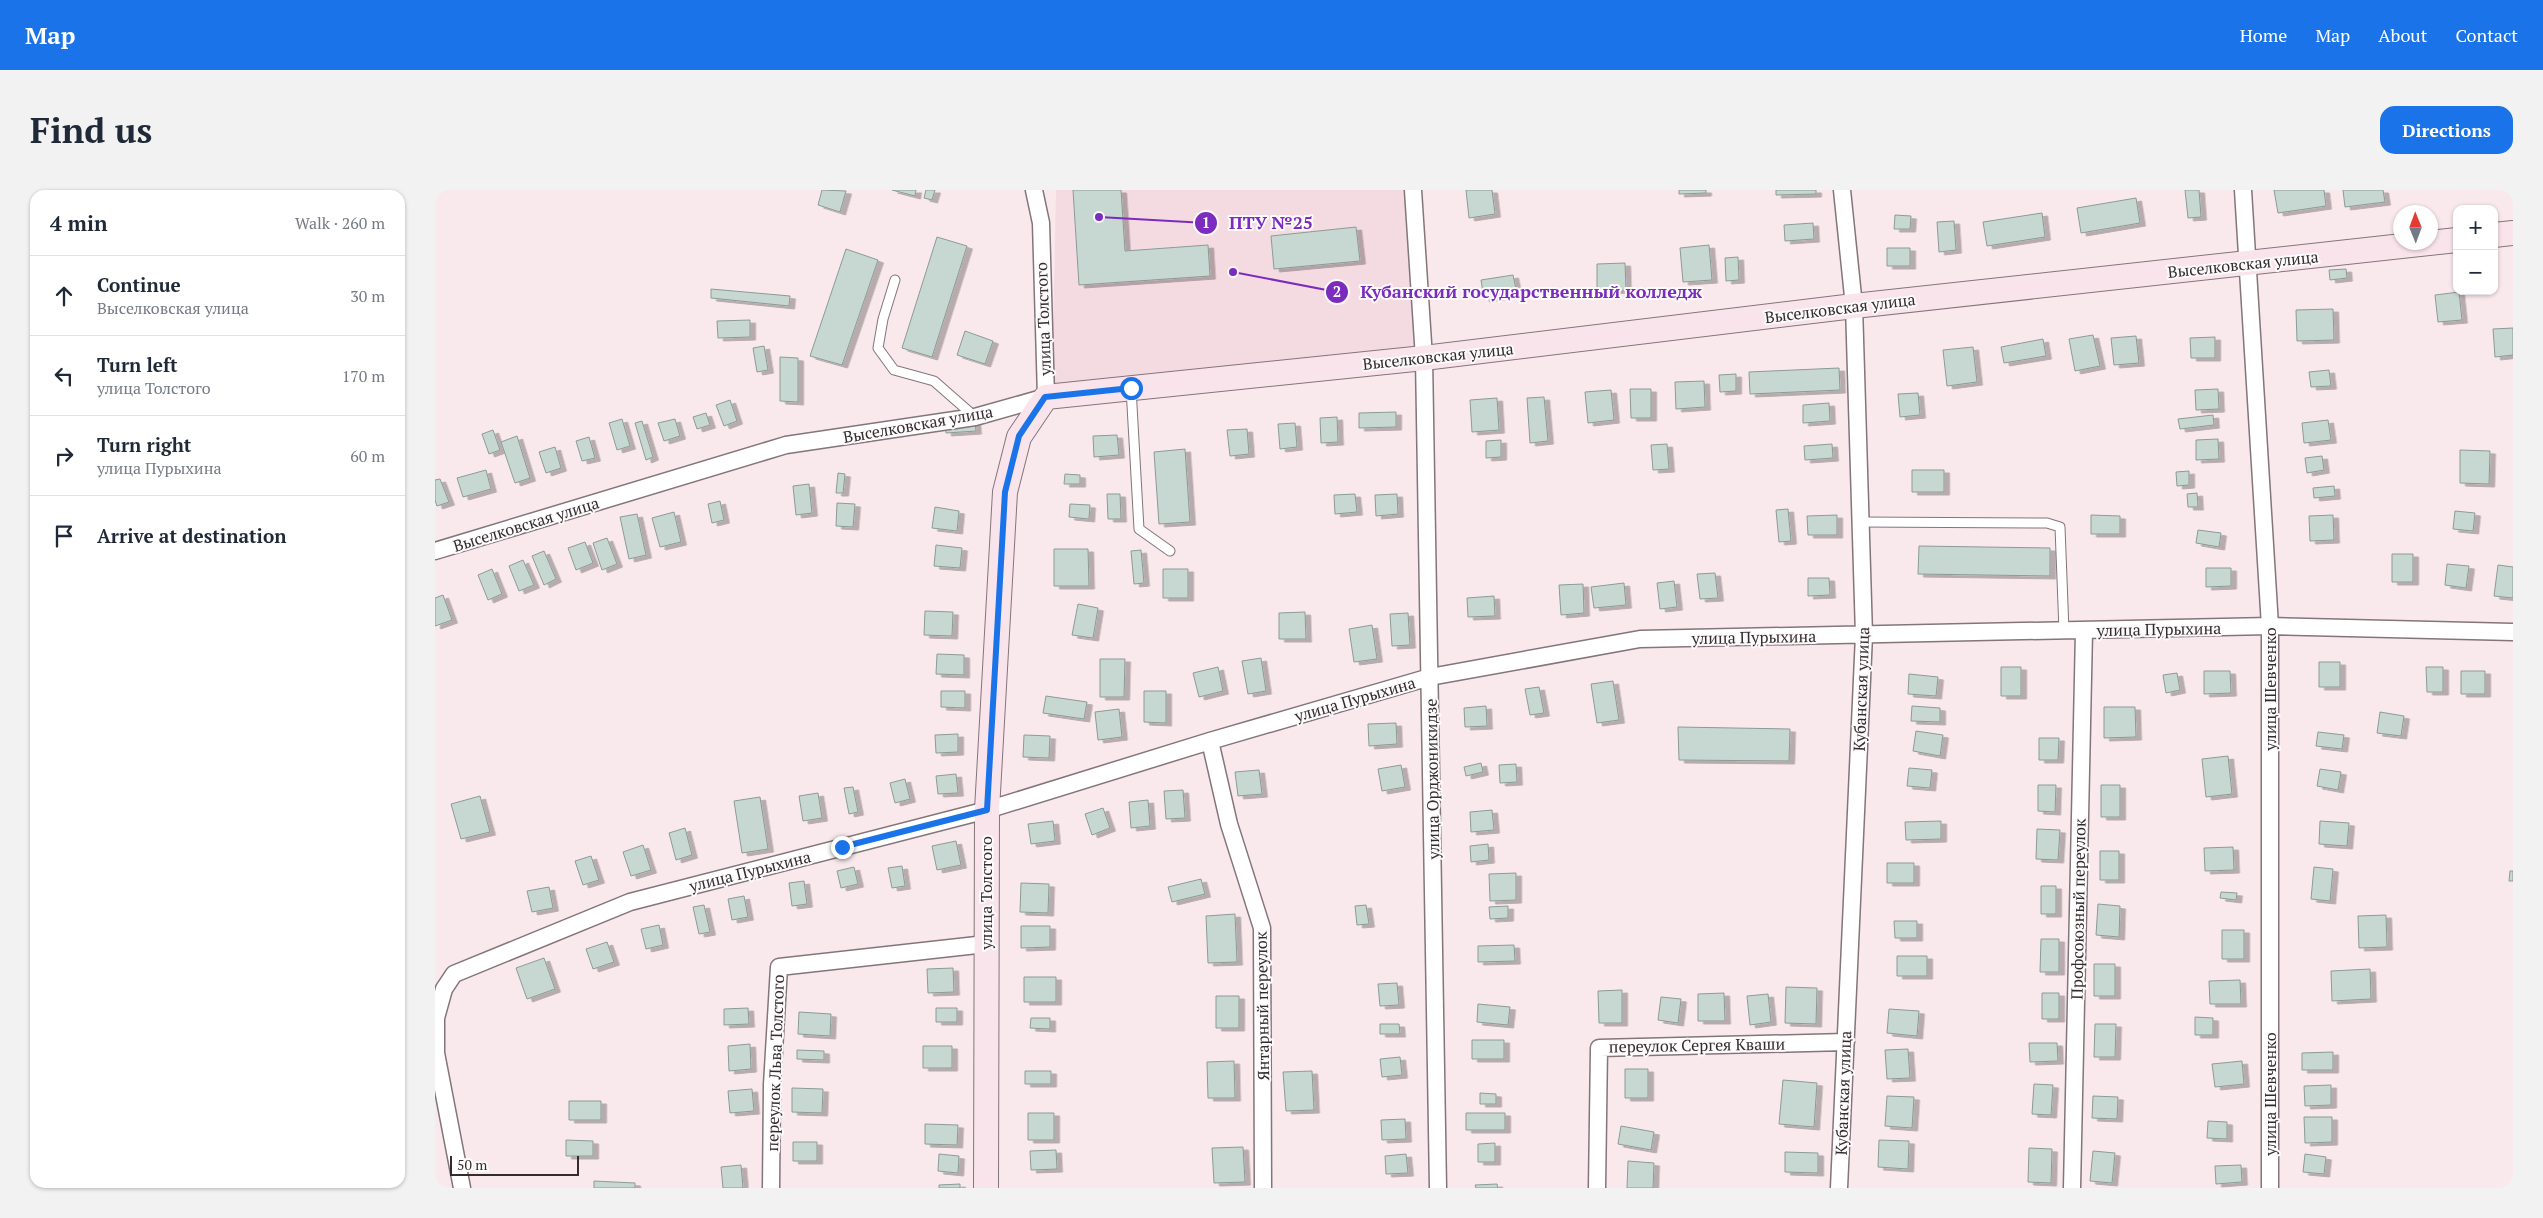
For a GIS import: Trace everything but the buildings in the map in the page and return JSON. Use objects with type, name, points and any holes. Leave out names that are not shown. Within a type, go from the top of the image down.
[{"type":"street","name":"улица Толстого","points":[[986,1188],[987,810],[1005,492],[1019,436],[1045,397],[1041,223],[1034,190]]},
{"type":"street","name":"улица Орджоникидзе","points":[[1413,190],[1424,358],[1431,677],[1438,1188]]},
{"type":"street","name":"Кубанская улица","points":[[1839,1188],[1863,635],[1854,306],[1842,190]]},
{"type":"street","name":"улица Шевченко","points":[[2243,190],[2270,626],[2271,1188]]},
{"type":"street","points":[[2498,235],[2513,233]]},
{"type":"street","name":"Выселковская улица","points":[[435,551],[786,445],[975,417],[1045,397],[1424,358],[1854,306],[2453,240]]},
{"type":"street","name":"улица Пурыхина","points":[[462,1188],[436,1053],[436,1018],[444,989],[454,974],[630,902],[987,810],[1210,741],[1431,677],[1641,639],[2270,626],[2513,632]]},
{"type":"street","name":"Профсоюзный переулок","points":[[2072,1188],[2084,631]]},
{"type":"street","name":"Янтарный переулок","points":[[1210,741],[1229,824],[1263,928],[1263,1188]]},
{"type":"street","name":"переулок Льва Толстого","points":[[771,1188],[772,1084],[779,967],[987,944]]},
{"type":"street","name":"переулок Сергея Кваши","points":[[1597,1188],[1599,1048],[1846,1042]]},
{"type":"lane","points":[[895,280],[883,319],[878,348],[894,370],[934,381],[975,417]]},
{"type":"lane","points":[[1131,388],[1139,529],[1170,550]]},
{"type":"lane","points":[[1860,522],[2047,523],[2061,527],[2064,631]]},
{"type":"shaded area","points":[[1056,190],[1407,190],[1417,353],[1052,390]]},
{"type":"place","name":"ПТУ №25","points":[[1099,217]]},
{"type":"place","name":"Кубанский государственный колледж","points":[[1233,272]]},
{"type":"route","points":[[842,847],[987,810],[1005,492],[1019,436],[1045,397],[1131,388]]}]
